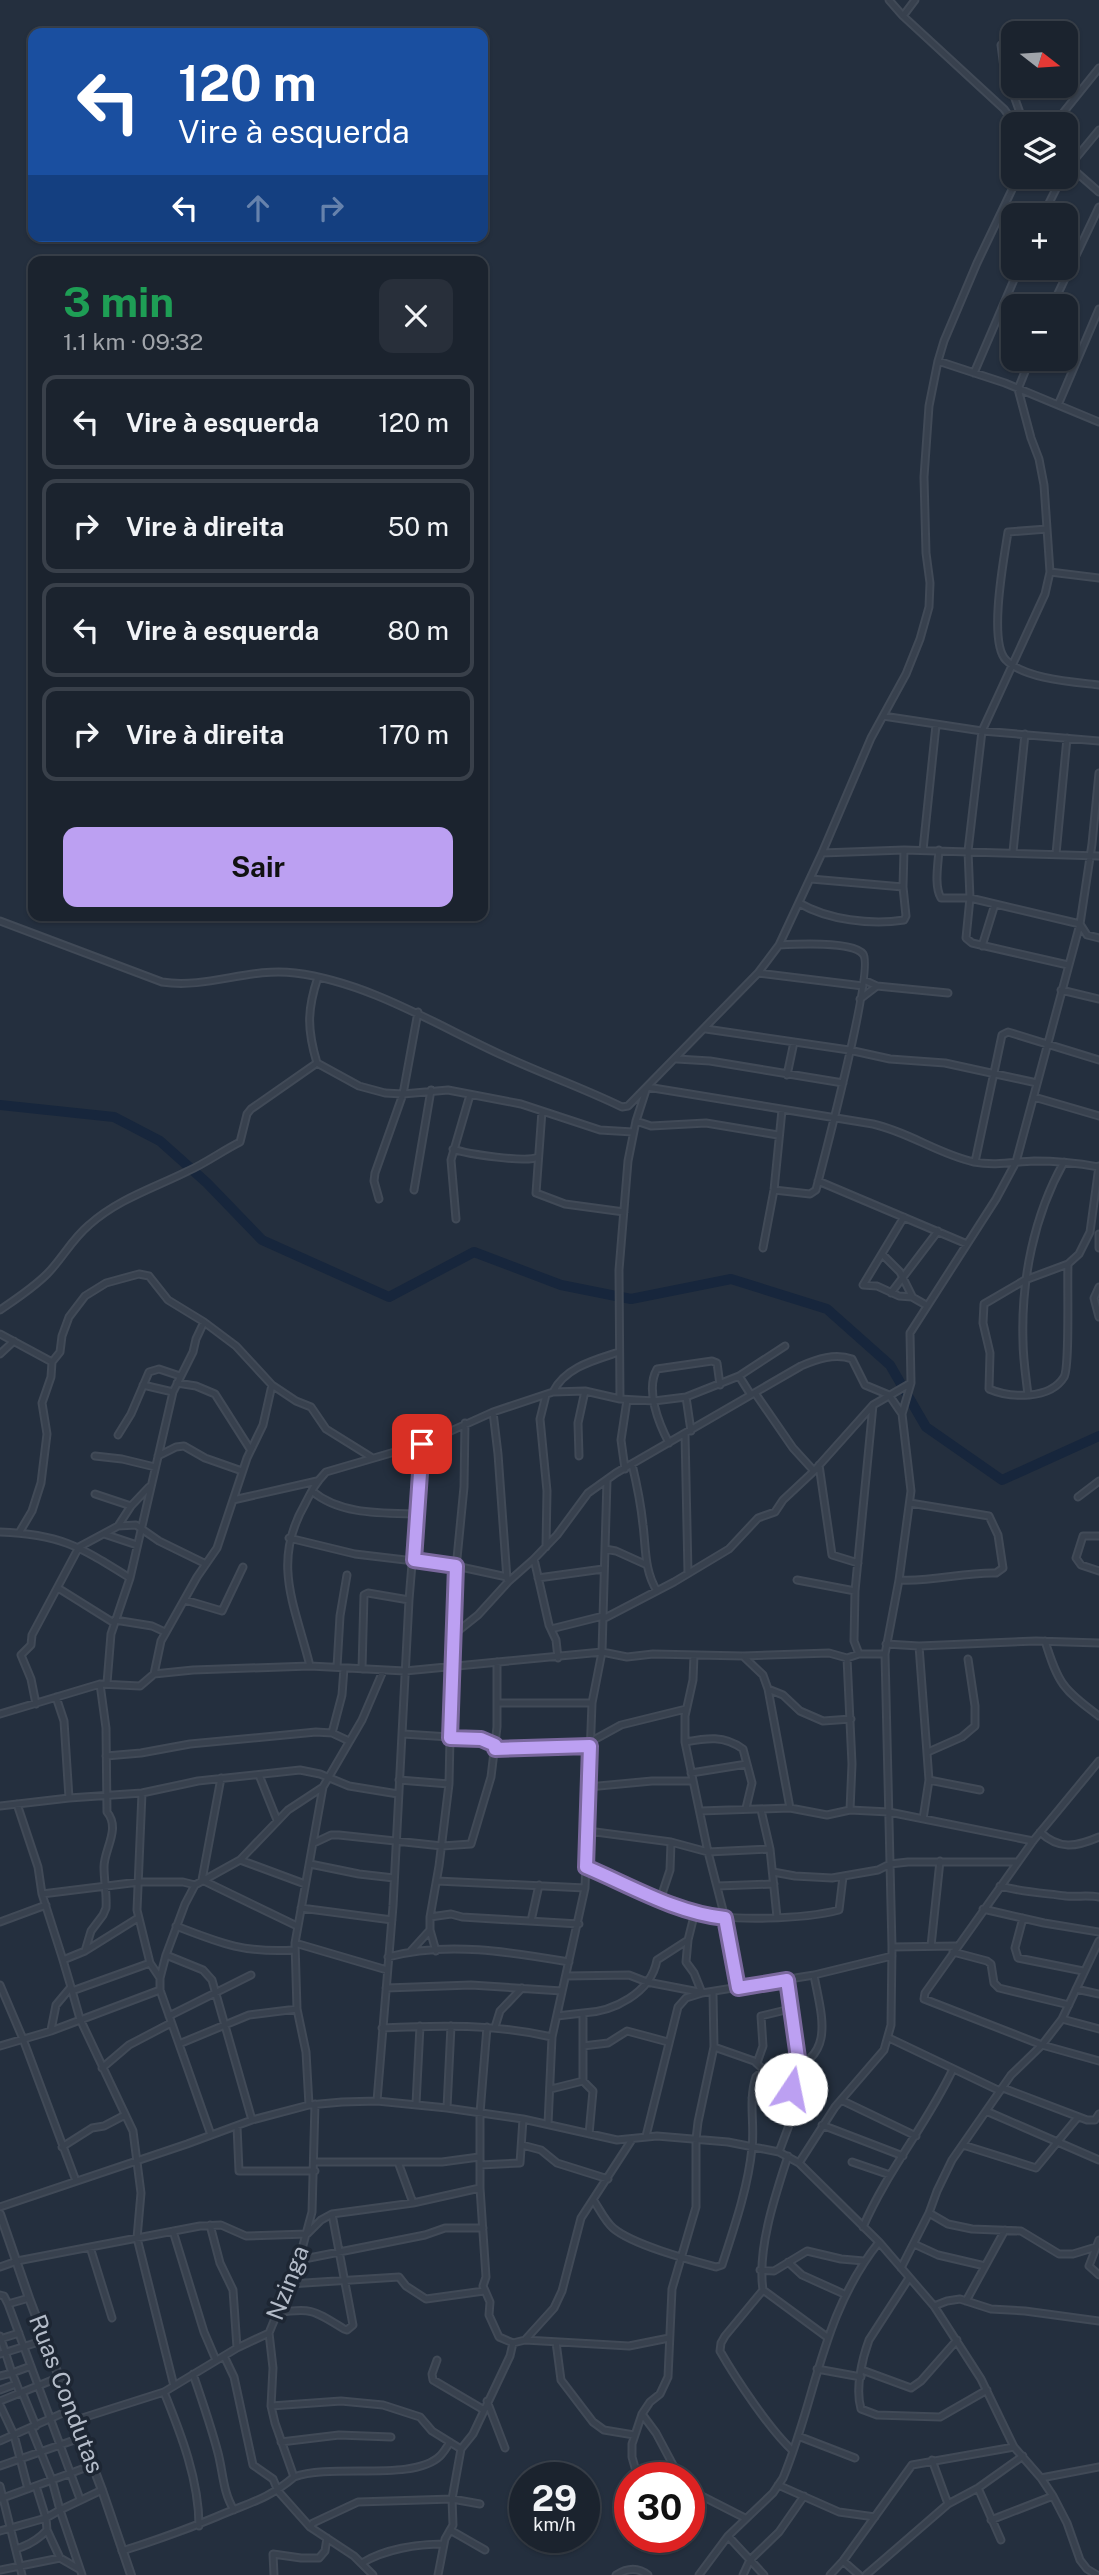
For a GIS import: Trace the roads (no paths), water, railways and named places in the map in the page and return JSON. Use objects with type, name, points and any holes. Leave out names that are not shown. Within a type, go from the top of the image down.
[{"type":"street","points":[[889,0],[1006,112]]},
{"type":"street","points":[[903,16],[915,0]]},
{"type":"street","points":[[1064,112],[1099,68]]},
{"type":"street","points":[[1078,154],[1099,130]]},
{"type":"street","points":[[1078,176],[1099,192]]},
{"type":"street","points":[[0,921],[162,982],[198,983],[277,971],[318,977],[418,1012],[504,1056],[622,1107],[628,1106],[758,974],[779,945],[811,878],[857,769],[906,674],[929,607],[924,477],[929,406],[938,362],[962,296],[1012,189]]},
{"type":"street","points":[[1058,294],[1099,207]]},
{"type":"street","points":[[974,373],[1014,280]]},
{"type":"street","points":[[1058,405],[1099,309]]},
{"type":"street","points":[[938,362],[1018,389],[1099,422]]},
{"type":"street","points":[[1025,371],[1018,389],[1044,485],[1050,572],[1045,594],[982,731],[968,851],[970,898],[966,938],[982,946],[1068,965]]},
{"type":"street","points":[[1046,529],[1007,532],[997,634],[1000,651],[1011,665],[1036,675],[1099,685]]},
{"type":"street","points":[[1050,572],[1099,578]]},
{"type":"street","points":[[883,716],[982,731],[1099,741]]},
{"type":"street","points":[[923,850],[936,725]]},
{"type":"street","points":[[1013,852],[1025,734]]},
{"type":"street","points":[[1056,854],[1067,738]]},
{"type":"street","points":[[799,2164],[822,2125],[884,2050],[889,2038],[892,1947],[885,1654],[910,1503],[911,1480],[902,1413],[911,1383],[910,1333],[996,1199],[1016,1162],[1080,924],[1099,773]]},
{"type":"street","points":[[799,902],[813,911],[840,918],[900,921],[906,916],[903,887],[904,850]]},
{"type":"street","points":[[822,853],[939,850],[1099,856]]},
{"type":"street","points":[[939,850],[938,895],[947,899],[970,898],[1080,924],[1087,935],[1099,938]]},
{"type":"street","points":[[811,878],[903,887]]},
{"type":"street","points":[[982,946],[995,904]]},
{"type":"street","points":[[1075,944],[1087,935]]},
{"type":"street","points":[[774,1190],[813,1194],[843,1083],[864,983],[866,960],[856,949],[829,945],[779,945]]},
{"type":"street","points":[[758,974],[948,993]]},
{"type":"street","points":[[318,977],[309,1010],[311,1038],[317,1063],[359,1086],[403,1094],[448,1090],[521,1104],[589,1128],[633,1132]]},
{"type":"street","points":[[860,999],[877,986]]},
{"type":"street","points":[[1061,990],[1099,999]]},
{"type":"street","points":[[379,1199],[374,1181],[375,1173],[403,1094],[418,1012]]},
{"type":"street","points":[[706,1029],[849,1050],[890,1059],[945,1063],[1037,1083]]},
{"type":"street","points":[[975,1162],[1002,1035],[1008,1032],[1099,1060]]},
{"type":"street","points":[[787,1075],[794,1042]]},
{"type":"street","points":[[677,1059],[710,1061],[843,1083]]},
{"type":"street","points":[[0,1310],[49,1273],[65,1250],[89,1224],[119,1203],[151,1186],[189,1171],[240,1142],[247,1114],[251,1109],[317,1063]]},
{"type":"street","points":[[647,1087],[782,1110],[835,1116],[890,1128],[942,1152],[975,1162],[997,1165],[1016,1162],[1064,1162],[1099,1166],[1090,1232],[1079,1254],[1068,1264],[1025,1280],[987,1300],[982,1309],[990,1353],[989,1389],[1028,1395],[1040,1393],[1058,1384],[1066,1370],[1068,1264]]},
{"type":"street","points":[[625,1469],[621,1440],[623,1400],[619,1352],[619,1269],[628,1161],[633,1132],[647,1087]]},
{"type":"street","points":[[414,1189],[419,1147],[431,1090]]},
{"type":"street","points":[[456,1219],[451,1160],[470,1095]]},
{"type":"street","points":[[1034,1097],[1099,1116]]},
{"type":"street","points":[[763,1248],[774,1190],[782,1110]]},
{"type":"street","points":[[542,1111],[537,1168],[538,1194],[565,1204],[624,1212]]},
{"type":"street","points":[[636,1121],[651,1126],[706,1123],[778,1135]]},
{"type":"street","points":[[453,1149],[462,1153],[531,1161],[538,1157]]},
{"type":"street","points":[[451,1160],[462,1153]]},
{"type":"street","points":[[531,1161],[537,1168]]},
{"type":"street","points":[[1028,1395],[1023,1342],[1025,1280],[1045,1203],[1064,1162]]},
{"type":"street","points":[[818,1181],[968,1244]]},
{"type":"street","points":[[904,1217],[863,1284],[912,1297],[926,1305]]},
{"type":"street","points":[[891,1293],[938,1231]]},
{"type":"street","points":[[1090,1232],[1099,1234],[1099,1248]]},
{"type":"street","points":[[882,1254],[896,1266],[912,1297]]},
{"type":"street","points":[[19,1533],[32,1511],[41,1483],[47,1434],[42,1403],[51,1377],[52,1362],[60,1352],[65,1326],[79,1301],[113,1280],[149,1276],[167,1300],[204,1322],[236,1346],[272,1385],[311,1407],[327,1429],[371,1457]]},
{"type":"street","points":[[1099,1287],[1094,1297],[1099,1317]]},
{"type":"street","points":[[85,1951],[91,1931],[105,1912],[105,1859],[112,1833],[111,1819],[107,1812],[104,1683],[108,1653],[115,1621],[130,1578],[173,1392],[204,1322]]},
{"type":"street","points":[[0,1334],[52,1362]]},
{"type":"street","points":[[0,1354],[14,1341]]},
{"type":"street","points":[[310,1666],[286,1567],[289,1538],[317,1481],[331,1469],[422,1444],[492,1412],[553,1392],[585,1391],[623,1400],[654,1401],[686,1396],[739,1376],[785,1346]]},
{"type":"street","points":[[553,1392],[560,1380],[578,1368],[619,1352]]},
{"type":"street","points":[[453,1635],[478,1615],[507,1579],[546,1547],[580,1502],[607,1480],[801,1366],[818,1359],[845,1357],[856,1364],[868,1387],[889,1395],[902,1413]]},
{"type":"street","points":[[669,1443],[654,1401],[654,1373],[661,1367],[715,1362],[720,1385]]},
{"type":"street","points":[[118,1435],[131,1414],[149,1372],[155,1369],[180,1376]]},
{"type":"street","points":[[739,1376],[793,1448],[814,1471]]},
{"type":"street","points":[[177,1383],[196,1386],[215,1394],[250,1449]]},
{"type":"street","points":[[551,1629],[603,1617],[657,1591],[729,1549],[758,1518],[775,1512],[783,1500],[814,1471],[873,1405],[911,1383]]},
{"type":"street","points":[[143,1385],[173,1392]]},
{"type":"street","points":[[154,1674],[158,1650],[165,1632],[217,1548],[250,1449],[263,1424],[272,1385]]},
{"type":"street","points":[[579,1456],[578,1423],[585,1391]]},
{"type":"street","points":[[546,1395],[540,1419],[547,1491],[546,1547]]},
{"type":"street","points":[[686,1396],[691,1431]]},
{"type":"street","points":[[859,1654],[854,1641],[855,1591],[873,1405]]},
{"type":"street","points":[[492,1412],[498,1454],[507,1579]]},
{"type":"street","points":[[436,1951],[430,1930],[430,1917],[449,1784],[456,1566],[464,1487],[466,1423]]},
{"type":"street","points":[[685,1434],[688,1573]]},
{"type":"street","points":[[377,2101],[392,1920],[409,1600],[422,1444]]},
{"type":"street","points":[[158,1456],[184,1446],[205,1458],[242,1471]]},
{"type":"street","points":[[95,1456],[155,1467]]},
{"type":"street","points":[[632,1464],[640,1497],[649,1577],[657,1591]]},
{"type":"street","points":[[818,1465],[832,1555],[858,1563]]},
{"type":"street","points":[[548,2124],[552,2037],[585,1888],[592,1703],[602,1652],[607,1480]]},
{"type":"street","points":[[233,1500],[317,1481]]},
{"type":"street","points":[[1078,1497],[1099,1481]]},
{"type":"street","points":[[118,1526],[131,1506],[149,1487]]},
{"type":"street","points":[[312,1491],[325,1501],[340,1506],[380,1513],[417,1514]]},
{"type":"street","points":[[95,1494],[131,1506]]},
{"type":"street","points":[[899,1580],[929,1581],[979,1572],[996,1573],[1003,1568],[998,1535],[989,1516],[910,1503]]},
{"type":"street","points":[[36,1704],[31,1679],[20,1655],[30,1645],[32,1635],[79,1546],[118,1526],[132,1524],[141,1532],[176,1551],[206,1564]]},
{"type":"street","points":[[0,1532],[50,1537],[79,1546],[130,1578]]},
{"type":"street","points":[[104,1534],[137,1545]]},
{"type":"street","points":[[1099,1536],[1083,1536],[1076,1558],[1081,1566],[1099,1571]]},
{"type":"street","points":[[289,1538],[355,1555],[456,1566],[507,1579]]},
{"type":"street","points":[[605,1549],[647,1565]]},
{"type":"street","points":[[534,1559],[556,1640],[558,1658]]},
{"type":"street","points":[[185,1601],[222,1611],[243,1567]]},
{"type":"street","points":[[538,1578],[603,1569]]},
{"type":"street","points":[[332,1733],[342,1695],[341,1604],[347,1575]]},
{"type":"street","points":[[797,1580],[855,1591]]},
{"type":"street","points":[[58,1588],[115,1621],[152,1626],[165,1632]]},
{"type":"street","points":[[362,1669],[365,1593],[409,1600]]},
{"type":"street","points":[[886,1644],[919,1646],[1045,1641],[1099,1643]]},
{"type":"street","points":[[1045,1641],[1056,1673],[1066,1691],[1097,1715],[1099,1707]]},
{"type":"street","points":[[919,1646],[929,1780],[923,1819]]},
{"type":"street","points":[[0,1714],[104,1683],[141,1686],[154,1674],[192,1670],[310,1666],[405,1671],[602,1652],[626,1657],[653,1654],[743,1656],[830,1653],[847,1658],[859,1654],[885,1654]]},
{"type":"street","points":[[694,1655],[693,1680],[686,1709],[685,1742],[738,1988]]},
{"type":"street","points":[[743,1656],[763,1675],[768,1689],[790,1808]]},
{"type":"street","points":[[847,1658],[850,1810]]},
{"type":"street","points":[[928,1752],[962,1737],[975,1726],[968,1659]]},
{"type":"street","points":[[315,1827],[331,1835],[468,1846],[472,1842],[491,1777],[498,1703],[497,1662]]},
{"type":"street","name":"Nzinga","points":[[76,2420],[164,2392],[237,2348],[269,2333],[299,2260],[313,2205],[315,2162],[306,2052],[297,2009],[297,1926],[323,1787],[362,1720],[383,1671]]},
{"type":"street","points":[[768,1689],[783,1695],[800,1711],[823,1721],[850,1719]]},
{"type":"street","points":[[56,1697],[64,1721],[69,1798]]},
{"type":"street","points":[[498,1703],[592,1703]]},
{"type":"street","points":[[403,1734],[481,1739],[495,1747],[590,1744],[621,1725],[686,1709]]},
{"type":"street","points":[[106,1756],[190,1744],[316,1732],[332,1733],[349,1741]]},
{"type":"street","points":[[685,1742],[715,1737],[729,1740],[743,1749],[752,1783],[746,1808]]},
{"type":"street","points":[[1099,1762],[1096,1771],[1033,1840],[925,1993],[926,2001],[1042,2045],[1099,2061]]},
{"type":"street","points":[[691,1773],[747,1764]]},
{"type":"street","points":[[0,1806],[142,1793],[221,1778],[300,1770],[314,1772],[361,1789],[398,1794]]},
{"type":"street","points":[[259,1775],[277,1820]]},
{"type":"street","points":[[202,1880],[221,1778]]},
{"type":"street","points":[[399,1780],[449,1784]]},
{"type":"street","points":[[929,1780],[980,1790]]},
{"type":"street","points":[[588,1787],[652,1781],[692,1781]]},
{"type":"street","points":[[211,2135],[160,1990],[166,1955],[195,1885],[240,1860],[277,1820],[306,1796],[323,1787]]},
{"type":"street","points":[[142,1793],[138,1918],[150,1963],[160,1978]]},
{"type":"street","points":[[17,1804],[38,1867],[42,1894],[80,2019],[133,2131],[141,2207],[137,2238],[174,2386]]},
{"type":"street","points":[[700,1811],[790,1808],[827,1815],[850,1810],[889,1812],[1033,1840]]},
{"type":"street","points":[[761,1810],[770,1849],[777,1917]]},
{"type":"street","points":[[588,1831],[612,1832],[671,1842],[708,1852],[770,1849]]},
{"type":"street","points":[[1040,1832],[1050,1842],[1071,1847],[1099,1837]]},
{"type":"street","points":[[314,1843],[331,1835]]},
{"type":"street","points":[[660,1900],[670,1870],[671,1842]]},
{"type":"street","points":[[240,1860],[305,1884]]},
{"type":"street","points":[[773,1872],[811,1878],[843,1877],[878,1870],[890,1864],[940,1861],[1017,1862]]},
{"type":"street","points":[[931,1946],[940,1861]]},
{"type":"street","points":[[310,1864],[394,1878]]},
{"type":"street","points":[[586,1867],[660,1900],[695,1912],[725,1918],[800,1916],[839,1910],[843,1877]]},
{"type":"street","points":[[202,1880],[297,1926]]},
{"type":"street","points":[[437,1881],[585,1888]]},
{"type":"street","points":[[42,1894],[139,1882],[195,1885]]},
{"type":"street","points":[[717,1885],[774,1884]]},
{"type":"street","points":[[531,1921],[539,1885]]},
{"type":"street","points":[[1000,1886],[1024,1893],[1099,1897]]},
{"type":"street","points":[[0,1922],[46,1905]]},
{"type":"street","points":[[301,1908],[392,1920]]},
{"type":"street","points":[[983,1909],[1099,1932]]},
{"type":"street","points":[[695,1912],[686,1962],[702,1993]]},
{"type":"street","points":[[430,1917],[451,1914],[460,1917],[579,1924]]},
{"type":"street","points":[[63,1960],[85,1951],[138,1918]]},
{"type":"street","points":[[1023,1918],[1015,1948],[1018,1958],[1083,1971]]},
{"type":"street","points":[[176,1926],[222,1944],[246,1950],[295,1950]]},
{"type":"street","points":[[411,1951],[430,1930]]},
{"type":"street","points":[[556,2016],[600,2012],[623,2003],[647,1982],[655,1971],[657,1960],[688,1940]]},
{"type":"street","points":[[901,2268],[929,2213],[946,2169],[1017,2069],[1042,2045],[1062,2019],[1099,1941]]},
{"type":"street","points":[[295,1942],[387,1970]]},
{"type":"street","points":[[892,1947],[931,1946],[955,1949],[991,1964],[994,1983],[999,1988],[1069,2005]]},
{"type":"street","points":[[388,1957],[411,1951],[467,1949],[569,1962]]},
{"type":"street","points":[[166,1955],[208,1973],[212,1980],[252,2120]]},
{"type":"street","points":[[566,1976],[624,1975],[647,1982],[713,1993],[814,1976],[892,1956]]},
{"type":"street","points":[[1089,1958],[1099,1961]]},
{"type":"street","points":[[51,2031],[56,2005],[71,1989],[150,1963]]},
{"type":"street","points":[[169,2016],[251,1975]]},
{"type":"street","points":[[594,2201],[608,2223],[616,2230],[681,2258],[716,2267],[722,2265],[746,2182],[753,2146],[752,2098],[756,2077],[765,2071],[787,2070],[799,2065],[817,2050],[822,2041],[822,2021],[814,1976]]},
{"type":"street","points":[[779,2152],[794,2112],[790,2098],[799,2065],[787,1980]]},
{"type":"street","points":[[0,1985],[76,2181]]},
{"type":"street","points":[[386,1988],[447,1985],[562,1991]]},
{"type":"street","points":[[495,2027],[500,2011],[522,1987]]},
{"type":"street","points":[[1076,1989],[1099,1994]]},
{"type":"street","points":[[0,2046],[51,2031],[160,1990]]},
{"type":"street","points":[[646,2136],[678,2007],[687,1998],[702,1993]]},
{"type":"street","points":[[633,2462],[634,2435],[642,2414],[665,2385],[672,2289],[696,2207],[696,2139],[713,2047],[713,1993]]},
{"type":"street","points":[[179,2044],[253,2014],[297,2009]]},
{"type":"street","points":[[757,2063],[763,2046],[761,2016],[790,2009]]},
{"type":"street","points":[[583,2013],[583,2081],[593,2091],[589,2134]]},
{"type":"street","points":[[1062,2019],[1099,2029]]},
{"type":"street","points":[[102,2067],[130,2045],[171,2023]]},
{"type":"street","points":[[416,2104],[420,2026]]},
{"type":"street","points":[[447,2108],[451,2026]]},
{"type":"street","points":[[487,2027],[480,2113],[480,2188],[486,2277],[483,2286],[490,2302],[489,2315],[497,2335],[513,2343],[525,2340],[636,2346],[669,2338]]},
{"type":"street","points":[[382,2028],[495,2027],[552,2037]]},
{"type":"street","points":[[583,2046],[608,2043],[628,2031],[668,2042]]},
{"type":"street","points":[[889,2038],[1002,2089],[1078,2117],[1092,2121],[1099,2114]]},
{"type":"street","points":[[713,2047],[757,2063],[765,2071]]},
{"type":"street","points":[[863,2227],[890,2175],[916,2136],[953,2068]]},
{"type":"street","points":[[551,2089],[583,2081]]},
{"type":"street","points":[[752,2098],[790,2098]]},
{"type":"street","points":[[841,2100],[916,2136]]},
{"type":"street","points":[[0,2207],[252,2120],[312,2104],[377,2101],[416,2104],[523,2119],[608,2139],[631,2141],[646,2136],[696,2139],[779,2152],[799,2164],[879,2242],[934,2306],[987,2389],[1014,2447],[1053,2496],[1067,2523],[1080,2560],[1087,2570],[1097,2575]]},
{"type":"street","points":[[986,2111],[1099,2160]]},
{"type":"street","points":[[62,2147],[92,2128],[104,2126],[125,2115]]},
{"type":"street","points":[[963,2145],[1036,2168],[1078,2117]]},
{"type":"street","points":[[315,2162],[480,2161],[518,2164],[521,2161],[523,2119]]},
{"type":"street","points":[[822,2125],[904,2156]]},
{"type":"street","points":[[237,2126],[239,2171],[314,2171]]},
{"type":"street","points":[[525,2340],[547,2318],[559,2298],[578,2226],[631,2141]]},
{"type":"street","points":[[522,2145],[541,2150],[557,2163],[608,2179]]},
{"type":"street","points":[[788,2156],[760,2270],[763,2290],[827,2337]]},
{"type":"street","points":[[398,2162],[413,2203]]},
{"type":"street","points":[[852,2162],[890,2175]]},
{"type":"street","points":[[0,2267],[17,2261],[210,2225],[221,2225],[246,2236],[307,2234],[321,2220],[332,2214],[413,2203],[480,2188]]},
{"type":"street","points":[[929,2213],[948,2224],[1028,2234],[1059,2255],[1073,2254],[1098,2243]]},
{"type":"street","name":"Ruas Condutas","points":[[0,2214],[131,2575]]},
{"type":"street","points":[[277,2313],[309,2309],[344,2329],[351,2328],[353,2322],[332,2214]]},
{"type":"street","points":[[210,2225],[217,2253],[234,2296],[237,2348]]},
{"type":"street","points":[[299,2260],[428,2234],[445,2228],[484,2228]]},
{"type":"street","points":[[966,2301],[1004,2230]]},
{"type":"street","points":[[173,2231],[204,2332],[216,2360]]},
{"type":"street","points":[[699,2575],[728,2536],[778,2485],[793,2451],[827,2337],[844,2294],[879,2242]]},
{"type":"street","points":[[1098,2243],[1089,2266],[1099,2275]]},
{"type":"street","points":[[914,2244],[949,2258],[985,2266]]},
{"type":"street","points":[[90,2247],[112,2318]]},
{"type":"street","points":[[760,2270],[774,2271],[807,2251],[864,2261]]},
{"type":"street","points":[[788,2262],[802,2275],[844,2294]]},
{"type":"street","points":[[289,2284],[399,2277],[422,2298],[484,2291]]},
{"type":"street","points":[[909,2278],[869,2340],[862,2373],[859,2404],[861,2409],[877,2415],[940,2417],[987,2389]]},
{"type":"street","points":[[763,2290],[725,2336],[720,2351],[783,2442],[793,2451]]},
{"type":"street","points":[[0,2295],[4,2295],[8,2304],[80,2500]]},
{"type":"street","points":[[8,2304],[29,2298]]},
{"type":"street","points":[[934,2306],[953,2299],[991,2309],[1099,2321]]},
{"type":"street","points":[[19,2333],[0,2338],[2,2353],[21,2393],[52,2480],[80,2572]]},
{"type":"street","points":[[269,2333],[273,2368],[271,2406],[294,2477]]},
{"type":"street","points":[[2,2353],[45,2340]]},
{"type":"street","points":[[817,2369],[862,2373],[911,2388],[921,2381],[957,2340]]},
{"type":"street","points":[[556,2342],[561,2380],[593,2422],[604,2430],[634,2435]]},
{"type":"street","points":[[438,2575],[444,2544],[454,2519],[452,2499],[461,2449],[473,2434],[510,2356],[513,2343]]},
{"type":"street","points":[[223,2356],[234,2377],[253,2465],[273,2479],[278,2491],[310,2527],[362,2563],[373,2575]]},
{"type":"street","points":[[437,2360],[432,2374],[433,2380],[484,2410]]},
{"type":"street","points":[[0,2376],[31,2366]]},
{"type":"street","points":[[193,2374],[214,2440],[225,2483],[225,2495],[234,2510]]},
{"type":"street","points":[[28,2489],[14,2435],[0,2403],[60,2376]]},
{"type":"street","points":[[0,2390],[16,2384]]},
{"type":"street","points":[[164,2392],[196,2486],[199,2526]]},
{"type":"street","points":[[271,2406],[341,2401],[383,2405],[420,2417],[432,2431],[461,2449]]},
{"type":"street","points":[[487,2401],[505,2448]]},
{"type":"street","points":[[0,2441],[72,2409]]},
{"type":"street","points":[[642,2414],[671,2462]]},
{"type":"street","points":[[281,2442],[339,2435],[391,2437]]},
{"type":"street","points":[[798,2436],[855,2458]]},
{"type":"street","points":[[0,2466],[83,2437]]},
{"type":"street","points":[[122,2551],[199,2526],[260,2501],[278,2491],[294,2477],[332,2470],[403,2471],[437,2459],[450,2442]]},
{"type":"street","points":[[830,2575],[912,2465],[1014,2447]]},
{"type":"street","points":[[866,2575],[948,2504],[978,2488],[1023,2456]]},
{"type":"street","points":[[932,2460],[948,2504]]},
{"type":"street","points":[[1,2499],[93,2465]]},
{"type":"street","points":[[1041,2478],[1099,2467]]},
{"type":"street","points":[[778,2485],[839,2512],[875,2517]]},
{"type":"street","points":[[0,2486],[1,2499],[22,2575]]},
{"type":"street","points":[[36,2486],[47,2530],[60,2558],[80,2572]]},
{"type":"street","points":[[978,2488],[1001,2540]]},
{"type":"street","points":[[0,2531],[46,2518],[102,2490]]},
{"type":"street","points":[[743,2575],[750,2560],[779,2532],[804,2496]]},
{"type":"street","points":[[991,2520],[1053,2496]]},
{"type":"street","points":[[705,2498],[745,2518]]},
{"type":"street","points":[[310,2527],[313,2523],[358,2502],[452,2499],[480,2504]]},
{"type":"street","points":[[16,2549],[28,2546],[47,2530]]},
{"type":"street","points":[[450,2530],[485,2550]]},
{"type":"street","points":[[728,2536],[764,2575]]},
{"type":"street","points":[[274,2575],[273,2554],[319,2558],[326,2551],[327,2538]]},
{"type":"street","points":[[362,2563],[382,2553],[428,2544],[444,2544]]},
{"type":"street","points":[[0,2570],[60,2558]]},
{"type":"street","points":[[843,2561],[859,2575]]},
{"type":"street","points":[[616,2575],[635,2569],[648,2575]]},
{"type":"waterway","points":[[0,1105],[114,1117],[160,1141],[207,1183],[262,1240],[389,1297],[474,1252],[561,1285],[631,1299],[731,1279],[827,1309],[890,1365],[926,1427],[1002,1480],[1099,1436]]}]
